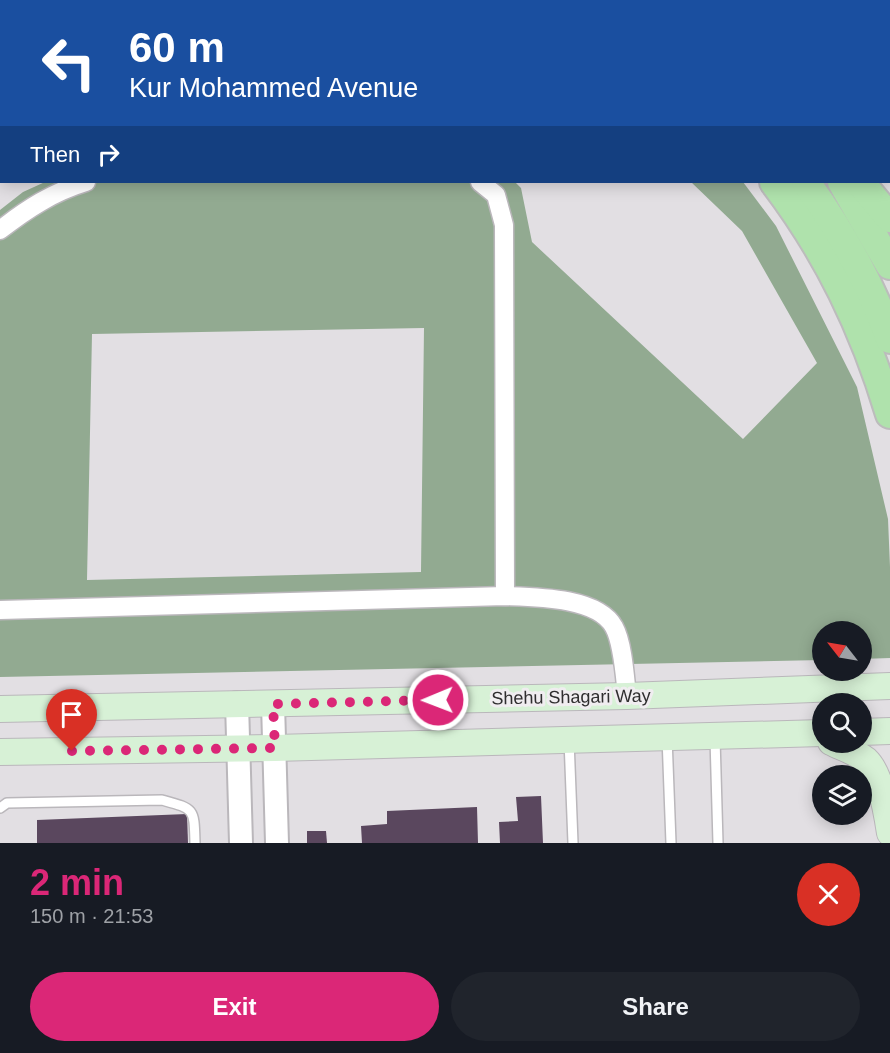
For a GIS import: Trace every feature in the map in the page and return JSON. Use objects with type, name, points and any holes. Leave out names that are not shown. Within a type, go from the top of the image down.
[{"type":"main road","points":[[775,183],[800,217],[851,308],[876,367],[890,414]]},
{"type":"main road","points":[[807,183],[830,214],[856,262],[890,339]]},
{"type":"main road","points":[[843,183],[890,265]]},
{"type":"main road","points":[[861,183],[890,218]]},
{"type":"main road","name":"Shehu Shagari Way","points":[[0,710],[627,696],[890,686]]},
{"type":"main road","points":[[872,732],[890,732]]},
{"type":"main road","points":[[0,752],[275,748],[715,735],[812,737]]},
{"type":"main road","points":[[855,753],[865,760],[877,777],[890,833]]},
{"type":"street","points":[[0,230],[29,208],[63,189],[83,183]]},
{"type":"street","points":[[481,183],[496,195],[504,225],[505,596]]},
{"type":"street","points":[[0,610],[505,596],[541,598],[582,604],[600,612],[614,627],[622,659],[627,696]]},
{"type":"street","points":[[237,703],[241,843]]},
{"type":"street","points":[[273,704],[277,843]]},
{"type":"lane","points":[[715,735],[718,843]]},
{"type":"lane","points":[[667,736],[671,843]]},
{"type":"lane","points":[[569,739],[573,843]]},
{"type":"lane","points":[[0,808],[7,803],[162,800],[191,810],[194,816],[195,843]]},
{"type":"green space","points":[[43,183],[516,183],[521,188],[532,242],[743,439],[817,363],[742,231],[692,183],[744,183],[776,226],[857,387],[888,519],[890,658],[872,659],[872,621],[812,621],[812,660],[0,677],[0,210],[23,192]],"holes":[[[424,328],[421,572],[87,580],[92,334]]]},
{"type":"building","points":[[541,796],[543,843],[500,843],[499,822],[518,821],[516,797]]},
{"type":"building","points":[[477,807],[478,843],[362,843],[361,826],[387,824],[387,811]]},
{"type":"building","points":[[187,814],[188,843],[37,843],[37,820]]},
{"type":"building","points":[[307,831],[326,831],[327,843],[307,843]]},
{"type":"route","points":[[72,751],[275,748],[273,704],[438,700]]}]
